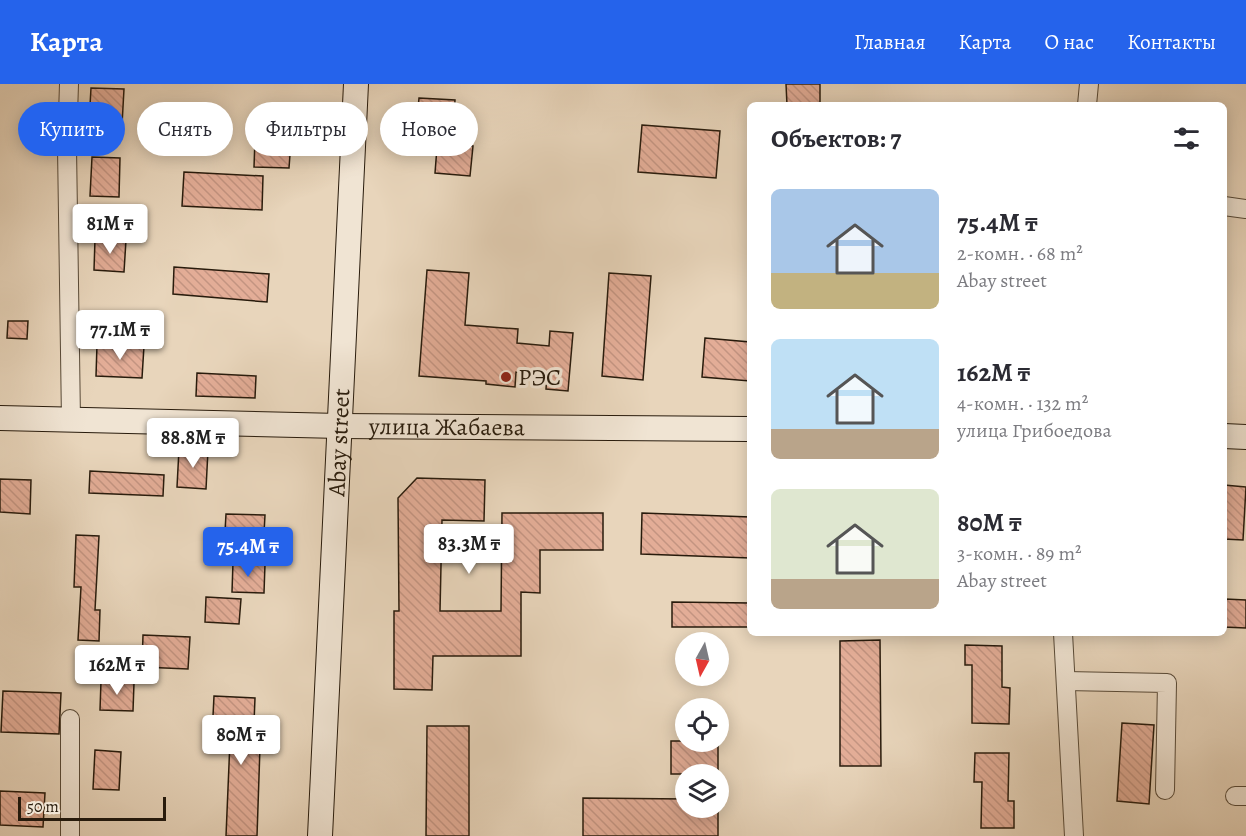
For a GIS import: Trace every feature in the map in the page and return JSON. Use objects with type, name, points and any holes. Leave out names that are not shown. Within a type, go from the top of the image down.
[{"type":"street","points":[[69,84],[67,147],[71,420]]},
{"type":"street","name":"Abay street","points":[[320,836],[356,84]]},
{"type":"street","points":[[1087,102],[1089,84]]},
{"type":"street","points":[[1227,206],[1246,209]]},
{"type":"street","name":"улица Жабаева","points":[[0,418],[340,426],[747,429]]},
{"type":"street","points":[[1227,436],[1246,437]]},
{"type":"street","points":[[1063,636],[1074,836]]},
{"type":"street","points":[[1066,681],[1167,683],[1165,790]]},
{"type":"street","points":[[70,719],[70,836]]},
{"type":"building","points":[[786,84],[820,84],[820,102],[787,102]]},
{"type":"building","points":[[91,88],[124,89],[123,102],[90,102]]},
{"type":"building","points":[[419,98],[455,100],[455,102],[419,102]]},
{"type":"building","points":[[642,125],[720,131],[716,178],[638,172]]},
{"type":"building","points":[[254,156],[290,156],[289,168],[254,167]]},
{"type":"building","points":[[436,156],[472,156],[470,176],[435,173]]},
{"type":"building","points":[[92,157],[120,158],[119,197],[90,196]]},
{"type":"building","points":[[184,172],[263,176],[262,210],[182,206]]},
{"type":"building","points":[[95,239],[126,240],[124,272],[94,270]]},
{"type":"building","points":[[174,267],[269,274],[267,302],[173,294]]},
{"type":"building","points":[[427,270],[469,273],[465,325],[518,329],[517,343],[549,346],[550,331],[573,333],[568,391],[546,389],[547,375],[516,372],[515,387],[486,384],[486,381],[419,376]]},
{"type":"building","points":[[609,273],[651,276],[643,380],[602,376]]},
{"type":"building","points":[[8,321],[28,321],[27,339],[7,338]]},
{"type":"building","points":[[705,338],[747,342],[747,381],[702,377]]},
{"type":"building","points":[[97,344],[144,346],[142,378],[96,376]]},
{"type":"building","points":[[197,373],[256,376],[255,398],[196,396]]},
{"type":"building","points":[[179,449],[208,450],[206,489],[177,487]]},
{"type":"building","points":[[90,471],[164,475],[163,496],[89,493]]},
{"type":"building","points":[[417,478],[485,480],[484,521],[442,520],[440,611],[501,611],[502,513],[603,513],[603,550],[540,550],[540,593],[521,592],[521,656],[433,656],[432,690],[394,689],[394,611],[399,611],[398,498]]},
{"type":"building","points":[[0,479],[31,480],[30,514],[0,512]]},
{"type":"building","points":[[1227,485],[1246,487],[1243,540],[1227,539]]},
{"type":"building","points":[[642,513],[747,517],[747,558],[641,554]]},
{"type":"building","points":[[226,514],[265,515],[264,533],[225,532]]},
{"type":"building","points":[[76,535],[99,536],[95,610],[100,610],[99,641],[78,640],[81,587],[74,587]]},
{"type":"building","points":[[233,562],[265,564],[264,593],[232,592]]},
{"type":"building","points":[[206,597],[241,599],[239,624],[205,622]]},
{"type":"building","points":[[1227,599],[1246,600],[1246,628],[1227,627]]},
{"type":"building","points":[[672,602],[747,603],[747,627],[672,627]]},
{"type":"building","points":[[143,635],[190,637],[188,669],[142,667]]},
{"type":"building","points":[[880,640],[881,766],[840,766],[840,641]]},
{"type":"building","points":[[965,645],[1002,646],[1002,687],[1010,688],[1009,724],[972,723],[972,665],[965,665]]},
{"type":"building","points":[[101,681],[134,683],[133,711],[100,710]]},
{"type":"building","points":[[3,691],[61,693],[59,734],[1,732]]},
{"type":"building","points":[[214,696],[255,698],[253,747],[260,747],[257,836],[226,836],[231,717],[213,716]]},
{"type":"building","points":[[1122,723],[1154,725],[1149,804],[1117,801]]},
{"type":"building","points":[[427,726],[469,726],[469,836],[426,836]]},
{"type":"building","points":[[671,741],[675,741],[675,752],[718,752],[718,764],[675,764],[675,774],[671,774]]},
{"type":"building","points":[[95,750],[121,752],[119,790],[93,789]]},
{"type":"building","points":[[975,753],[1009,753],[1008,801],[1014,801],[1014,828],[981,828],[982,782],[974,782]]},
{"type":"building","points":[[0,791],[45,793],[43,827],[0,825]]},
{"type":"building","points":[[583,798],[675,799],[675,818],[718,818],[718,836],[583,836]]},
{"type":"place","name":"РЭС","points":[[506,377]]}]
